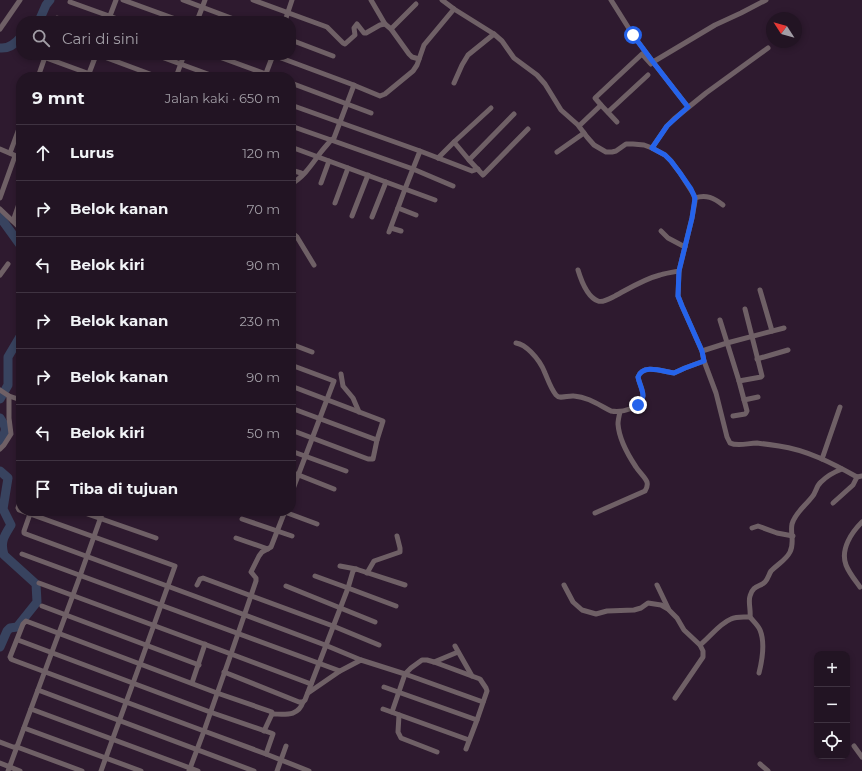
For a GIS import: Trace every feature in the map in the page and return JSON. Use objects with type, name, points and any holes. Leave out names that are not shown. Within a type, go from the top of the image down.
[{"type":"street","points":[[0,29],[20,0]]},
{"type":"street","points":[[110,16],[116,0]]},
{"type":"street","points":[[123,0],[167,16]]},
{"type":"street","points":[[183,0],[226,16]]},
{"type":"street","points":[[199,16],[205,0]]},
{"type":"street","points":[[253,0],[327,27],[345,44],[355,36],[354,28],[357,24],[366,33],[380,25],[385,24]]},
{"type":"street","points":[[287,16],[292,0]]},
{"type":"street","points":[[371,0],[385,24],[391,29],[408,54],[412,57],[419,58]]},
{"type":"street","points":[[442,0],[504,42],[514,58],[537,75],[545,84],[561,110],[579,126],[594,145],[606,152],[614,152],[626,144],[640,144],[665,155],[671,161],[691,189],[695,198],[692,218],[679,271],[678,296],[702,351],[704,361],[716,393],[728,440],[730,443],[737,445],[757,443],[780,446],[808,453],[859,476],[853,484],[833,503]]},
{"type":"street","points":[[611,0],[652,63],[688,107]]},
{"type":"street","points":[[652,63],[715,25],[766,0]]},
{"type":"street","points":[[70,2],[102,16]]},
{"type":"street","points":[[391,29],[416,4]]},
{"type":"street","points":[[286,60],[380,96],[385,94],[413,71],[424,46],[454,9]]},
{"type":"street","points":[[454,83],[467,57],[494,34]]},
{"type":"street","points":[[296,42],[333,56]]},
{"type":"street","points":[[652,148],[667,126],[688,107],[768,48]]},
{"type":"street","points":[[617,122],[595,98],[642,54],[652,63]]},
{"type":"street","points":[[40,72],[44,60]]},
{"type":"street","points":[[52,60],[81,72]]},
{"type":"street","points":[[89,72],[94,60]]},
{"type":"street","points":[[112,60],[145,72]]},
{"type":"street","points":[[170,60],[199,72]]},
{"type":"street","points":[[178,72],[182,60]]},
{"type":"street","points":[[226,60],[255,72]]},
{"type":"street","points":[[267,72],[271,60]]},
{"type":"street","points":[[608,112],[648,75]]},
{"type":"street","points":[[296,85],[371,113]]},
{"type":"street","points":[[296,182],[334,138],[354,85]]},
{"type":"street","points":[[579,126],[601,105]]},
{"type":"street","points":[[296,107],[472,171],[478,169]]},
{"type":"street","points":[[438,158],[491,108]]},
{"type":"street","points":[[469,160],[514,114]]},
{"type":"street","points":[[296,128],[413,169],[453,186]]},
{"type":"street","points":[[454,142],[483,175],[528,129]]},
{"type":"street","points":[[556,152],[584,133]]},
{"type":"street","points":[[10,153],[16,140]]},
{"type":"street","points":[[0,149],[15,156],[0,198]]},
{"type":"street","points":[[296,149],[435,200]]},
{"type":"street","points":[[401,231],[390,230],[420,151]]},
{"type":"street","points":[[321,182],[329,161]]},
{"type":"street","points":[[335,204],[348,168]]},
{"type":"street","points":[[296,172],[301,173]]},
{"type":"street","points":[[352,216],[368,175]]},
{"type":"street","points":[[372,217],[386,182]]},
{"type":"street","points":[[695,198],[702,196],[707,197],[714,199],[723,205]]},
{"type":"street","points":[[0,208],[16,224]]},
{"type":"street","points":[[398,208],[416,215]]},
{"type":"street","points":[[13,221],[16,212]]},
{"type":"street","points":[[661,231],[668,238],[685,247]]},
{"type":"street","points":[[296,236],[314,265]]},
{"type":"street","points":[[0,275],[8,264]]},
{"type":"street","points":[[578,270],[586,290],[593,298],[601,302],[648,279],[679,271]]},
{"type":"street","points":[[760,290],[772,332]]},
{"type":"street","points":[[739,381],[761,377],[744,308]]},
{"type":"street","points":[[720,320],[747,411],[746,413],[733,416]]},
{"type":"street","points":[[702,351],[784,328]]},
{"type":"street","points":[[516,343],[530,350],[540,362],[555,394],[558,397],[579,396],[611,411],[620,412],[636,406],[642,401],[643,394],[638,377],[641,372],[650,369],[664,370],[674,373],[704,361]]},
{"type":"street","points":[[296,346],[312,352]]},
{"type":"street","points":[[757,359],[788,350]]},
{"type":"street","points":[[296,367],[334,381],[296,480]]},
{"type":"street","points":[[341,374],[343,386],[354,398],[359,412]]},
{"type":"street","points":[[296,388],[383,421],[373,459],[368,459],[296,432]]},
{"type":"street","points":[[0,390],[16,398]]},
{"type":"street","points":[[0,449],[11,434],[8,395]]},
{"type":"street","points":[[744,400],[758,397]]},
{"type":"street","points":[[822,459],[840,407]]},
{"type":"street","points":[[296,410],[377,440]]},
{"type":"street","points":[[595,513],[647,489],[646,481],[636,468],[627,452],[619,433],[618,422],[620,412]]},
{"type":"street","points":[[296,453],[346,471]]},
{"type":"street","points":[[759,673],[762,659],[762,637],[760,630],[750,617],[750,596],[752,591],[766,581],[769,574],[787,557],[792,547],[792,530],[794,519],[802,507],[812,497],[819,483],[834,472],[842,469]]},
{"type":"street","points":[[298,475],[334,489]]},
{"type":"street","points":[[29,516],[24,531],[26,534],[326,645],[361,660],[483,702]]},
{"type":"street","points":[[35,516],[174,566],[168,587],[101,771]]},
{"type":"street","points":[[92,516],[156,538]]},
{"type":"street","points":[[9,769],[101,516]]},
{"type":"street","points":[[189,769],[252,595],[256,578],[251,572],[262,552],[271,547],[282,516]]},
{"type":"street","points":[[296,516],[316,524]]},
{"type":"street","points":[[242,518],[292,536]]},
{"type":"street","points":[[860,587],[846,564],[844,556],[845,548],[849,540],[855,529],[862,522]]},
{"type":"street","points":[[752,528],[758,526],[777,533],[793,536]]},
{"type":"street","points":[[367,572],[374,561],[400,552],[397,536]]},
{"type":"street","points":[[236,538],[268,549]]},
{"type":"street","points":[[22,554],[340,671]]},
{"type":"street","points":[[340,566],[367,572],[405,585]]},
{"type":"street","points":[[309,771],[45,672],[11,659],[10,657],[18,640],[23,624],[26,622],[272,712],[272,714],[293,714],[300,710],[308,693],[353,571],[356,569]]},
{"type":"street","points":[[315,576],[396,606]]},
{"type":"street","points":[[197,585],[200,579],[203,578],[252,595],[379,645]]},
{"type":"street","points":[[39,583],[311,684]]},
{"type":"street","points":[[564,585],[573,602],[582,610],[596,614],[607,611],[634,610],[641,608],[648,603],[660,605],[669,610],[677,618],[684,630],[700,645],[703,651],[703,657],[675,698]]},
{"type":"street","points":[[657,585],[669,610]]},
{"type":"street","points":[[286,586],[375,622]]},
{"type":"street","points":[[42,606],[199,664]]},
{"type":"street","points":[[700,645],[730,619],[750,617]]},
{"type":"street","points":[[18,640],[210,712],[271,733],[273,734],[266,754]]},
{"type":"street","points":[[192,683],[206,644]]},
{"type":"street","points":[[455,646],[472,676]]},
{"type":"street","points":[[434,662],[458,652]]},
{"type":"street","points":[[308,693],[340,671],[361,660]]},
{"type":"street","points":[[392,712],[405,674],[422,660],[434,662],[480,679],[487,691],[466,749]]},
{"type":"street","points":[[224,672],[298,702],[303,702]]},
{"type":"street","points":[[384,687],[477,720]]},
{"type":"street","points":[[38,690],[254,771]]},
{"type":"street","points":[[31,709],[189,769],[198,771]]},
{"type":"street","points":[[383,709],[469,740]]},
{"type":"street","points":[[264,731],[272,714]]},
{"type":"street","points":[[399,715],[398,732],[401,738],[438,752]]},
{"type":"street","points":[[24,728],[141,771]]},
{"type":"street","points":[[0,742],[82,771]]},
{"type":"street","points":[[277,771],[286,746]]},
{"type":"street","points":[[854,746],[862,757]]},
{"type":"street","points":[[0,763],[9,769],[20,771]]},
{"type":"street","points":[[760,764],[768,771]]},
{"type":"waterway","points":[[41,16],[50,0]]},
{"type":"waterway","points":[[0,48],[6,48],[16,42]]},
{"type":"waterway","points":[[0,217],[16,239]]},
{"type":"waterway","points":[[0,399],[8,385],[8,357],[16,343]]},
{"type":"waterway","points":[[0,418],[5,428],[4,435],[0,442]]},
{"type":"waterway","points":[[0,471],[8,478],[3,509],[11,525],[3,539],[2,546],[4,555],[36,584],[37,602],[17,627],[10,628],[7,631],[0,647]]},
{"type":"route","points":[[633,35],[688,107],[667,126],[652,148],[665,155],[671,161],[691,189],[695,198],[692,218],[679,271],[678,296],[702,351],[704,361],[674,373],[664,370],[650,369],[641,372],[638,380],[643,394],[642,401],[638,405]]}]
